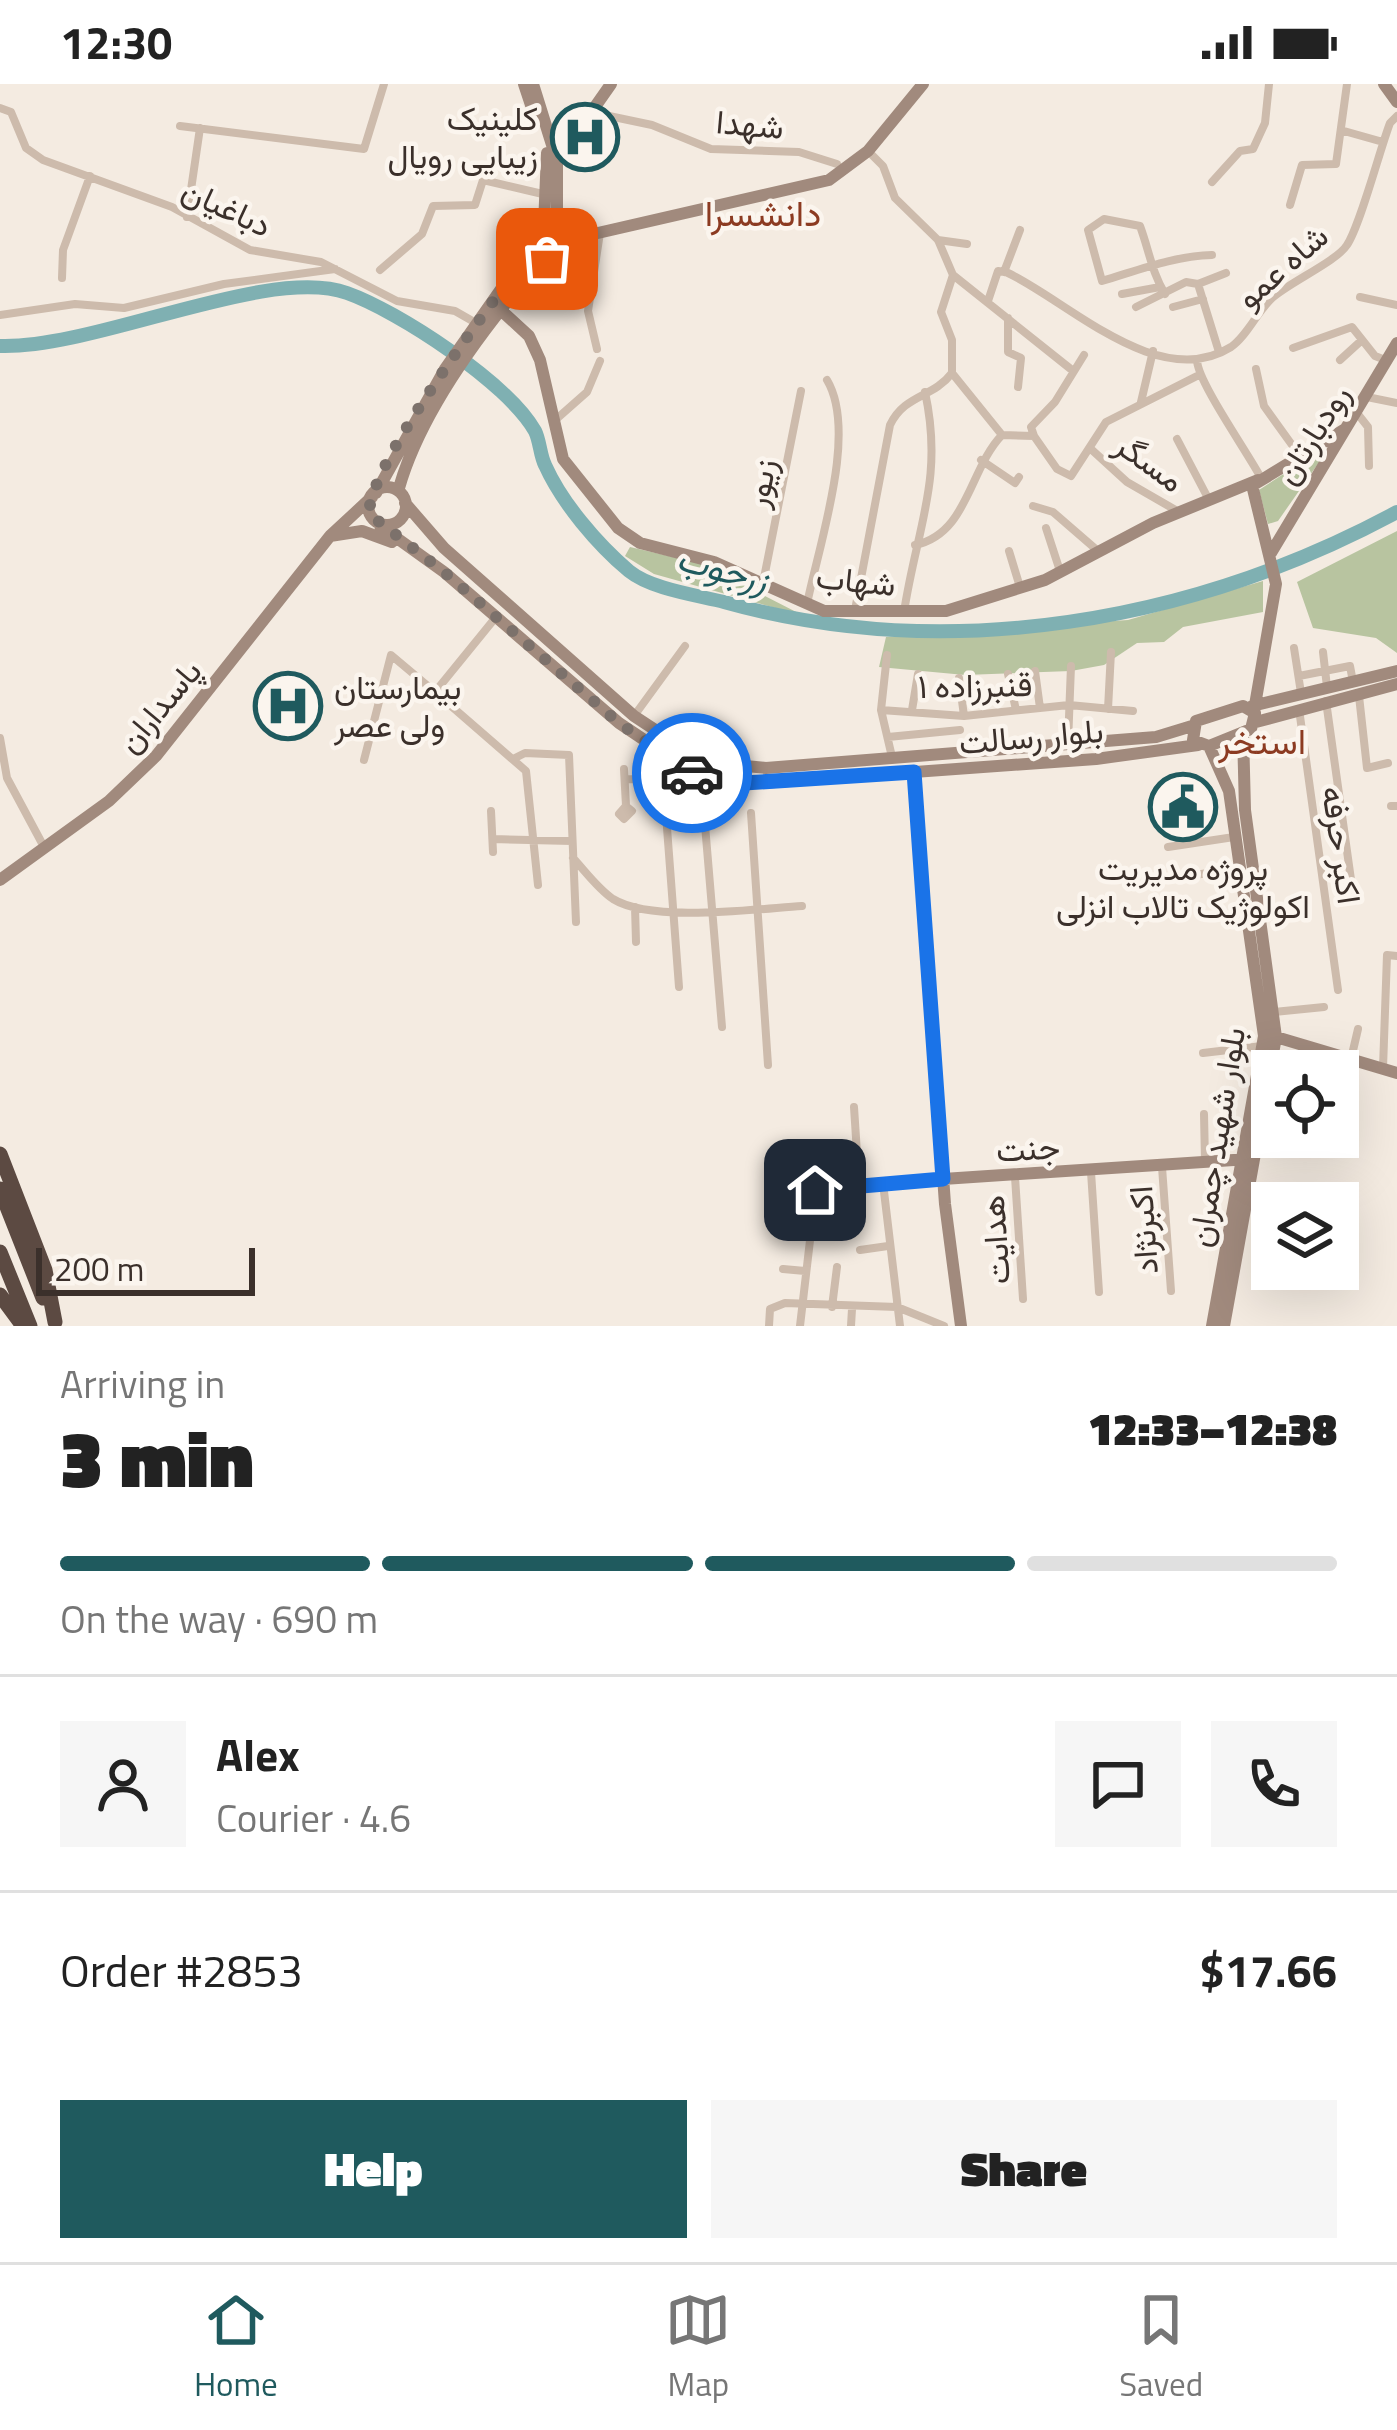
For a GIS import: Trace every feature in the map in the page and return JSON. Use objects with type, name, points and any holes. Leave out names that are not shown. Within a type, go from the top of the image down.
[{"type":"highway","points":[[0,1154],[60,1325]]},
{"type":"highway","points":[[0,1189],[41,1276]]},
{"type":"highway","points":[[0,1252],[8,1293],[27,1326]]},
{"type":"main road","points":[[377,525],[369,514],[374,495],[451,373],[543,259],[559,253],[548,195],[547,154],[524,84]]},
{"type":"main road","points":[[533,84],[559,150],[555,232]]},
{"type":"main road","points":[[559,150],[611,84]]},
{"type":"main road","points":[[470,346],[477,323],[530,248],[532,231],[600,232],[829,180],[868,151],[923,84]]},
{"type":"main road","points":[[1384,84],[1397,102]]},
{"type":"main road","points":[[530,248],[543,259]]},
{"type":"main road","name":"شهاب","points":[[503,312],[529,336],[540,360],[563,459],[628,536],[714,562],[807,605],[854,611],[946,611],[1061,572],[1180,513],[1257,482]]},
{"type":"main road","name":"رودبارتان","points":[[1271,553],[1394,355]]},
{"type":"main road","points":[[329,536],[344,526],[398,519],[405,502],[399,488],[408,457],[451,373]]},
{"type":"main road","points":[[1257,482],[1346,429]]},
{"type":"main road","points":[[1318,445],[1328,458]]},
{"type":"main road","name":"رودبارتان","points":[[1252,706],[1276,584],[1257,482]]},
{"type":"main road","points":[[374,495],[388,486],[399,488]]},
{"type":"main road","name":"پاسداران","points":[[0,880],[109,801],[156,756],[329,536],[374,495]]},
{"type":"main road","name":"بلوار رسالت","points":[[405,502],[427,530],[634,716],[682,749],[731,769],[1068,745],[1204,746],[1243,733],[1256,722]]},
{"type":"main road","name":"بلوار رسالت","points":[[377,525],[444,572],[619,723],[698,776],[745,784],[1040,763],[1157,744],[1252,706],[1280,698],[1300,700]]},
{"type":"main road","points":[[410,547],[415,530],[427,530]]},
{"type":"main road","points":[[329,536],[369,532],[444,572]]},
{"type":"main road","points":[[1356,688],[1397,671]]},
{"type":"main road","points":[[1252,706],[1256,722],[1300,700],[1397,684]]},
{"type":"main road","points":[[1258,685],[1280,698]]},
{"type":"main road","name":"بلوار شهید چمران","points":[[1192,727],[1224,772],[1236,837],[1263,1046],[1250,1159]]},
{"type":"main road","name":"بلوار شهید چمران","points":[[1212,1326],[1276,1037],[1242,765],[1243,733]]},
{"type":"main road","points":[[1040,747],[1040,763]]},
{"type":"main road","points":[[1224,772],[1232,760],[1242,765]]},
{"type":"main road","points":[[914,772],[943,1179],[961,1326]]},
{"type":"main road","points":[[1276,1037],[1321,1050]]},
{"type":"main road","points":[[1359,1061],[1390,1070]]},
{"type":"main road","name":"جنت","points":[[943,1179],[1250,1159]]},
{"type":"main road","name":"بلوار شهید چمران","points":[[1224,1326],[1242,1200]]},
{"type":"street","points":[[180,126],[364,149],[384,84]]},
{"type":"street","points":[[1212,182],[1240,151],[1253,149],[1265,123],[1269,84]]},
{"type":"street","points":[[1290,205],[1302,165],[1336,164],[1347,84]]},
{"type":"street","name":"دباغیان","points":[[0,108],[21,125],[26,148],[250,250],[341,268],[398,301],[455,311],[477,323]]},
{"type":"street","name":"شهدا","points":[[590,112],[652,125],[711,149],[799,152],[837,164]]},
{"type":"street","name":"شاه عمو","points":[[1196,360],[1236,344],[1270,300],[1347,246],[1383,142],[1397,116]]},
{"type":"street","points":[[187,218],[200,128]]},
{"type":"street","points":[[1343,130],[1383,142]]},
{"type":"street","points":[[868,151],[883,166],[895,198],[938,240],[953,275],[1072,370]]},
{"type":"street","points":[[62,278],[63,250],[91,176]]},
{"type":"street","points":[[380,270],[422,234],[433,206],[475,205],[483,180],[548,195]]},
{"type":"street","points":[[1162,290],[1151,266],[1140,226],[1104,219],[1088,230],[1102,281],[1151,266],[1181,256],[1212,255]]},
{"type":"street","points":[[1004,272],[1020,230]]},
{"type":"street","points":[[597,349],[588,311],[600,232]]},
{"type":"street","points":[[938,240],[967,244]]},
{"type":"street","points":[[0,315],[75,304],[124,308],[224,284],[341,268]]},
{"type":"street","points":[[988,302],[998,272],[1004,272],[1043,292],[1091,328],[1153,351],[1196,360],[1199,375],[1227,413],[1257,482]]},
{"type":"street","points":[[1122,293],[1198,284],[1226,273]]},
{"type":"street","points":[[953,275],[941,313],[952,340],[952,373],[1002,436]]},
{"type":"street","points":[[1198,284],[1219,352]]},
{"type":"street","points":[[1136,307],[1162,290]]},
{"type":"street","points":[[1360,296],[1397,305]]},
{"type":"street","points":[[1173,307],[1203,299]]},
{"type":"street","points":[[1007,316],[1008,352],[1021,358],[1018,387]]},
{"type":"street","points":[[1293,348],[1352,327],[1375,356],[1394,355]]},
{"type":"street","points":[[1340,360],[1362,340]]},
{"type":"street","points":[[1142,402],[1153,351]]},
{"type":"street","points":[[1084,355],[1055,402],[1030,428],[1057,470],[1071,476],[1106,422],[1199,375]]},
{"type":"street","points":[[553,422],[587,392],[600,361]]},
{"type":"street","points":[[1256,369],[1264,406],[1300,456]]},
{"type":"street","points":[[854,611],[890,424],[899,406],[952,373]]},
{"type":"street","points":[[807,605],[839,445],[837,397],[827,380]]},
{"type":"street","name":"زیور","points":[[762,584],[801,391]]},
{"type":"street","points":[[904,612],[915,545],[935,471],[925,392]]},
{"type":"street","points":[[1367,397],[1397,403]]},
{"type":"street","points":[[1357,413],[1368,427],[1369,466]]},
{"type":"street","points":[[915,545],[931,542],[958,516],[981,460],[1002,436],[1034,436]]},
{"type":"street","points":[[1177,440],[1216,499]]},
{"type":"street","name":"مسگر","points":[[1092,450],[1127,482],[1180,513]]},
{"type":"street","points":[[981,460],[1015,483],[1019,477]]},
{"type":"street","points":[[1033,506],[1053,512],[1098,552]]},
{"type":"street","points":[[1265,531],[1289,523]]},
{"type":"street","points":[[1046,528],[1061,572]]},
{"type":"street","points":[[1010,551],[1020,588]]},
{"type":"street","points":[[435,692],[496,616]]},
{"type":"street","points":[[634,716],[685,646]]},
{"type":"street","name":"اکبر حرفه","points":[[1294,648],[1338,989]]},
{"type":"street","points":[[1108,709],[1111,652]]},
{"type":"street","points":[[1322,652],[1354,901]]},
{"type":"street","points":[[364,760],[391,655],[515,758],[528,775],[538,885]]},
{"type":"street","points":[[887,655],[881,710],[892,758]]},
{"type":"street","name":"قنبرزاده ۱","points":[[1068,745],[1071,666]]},
{"type":"street","points":[[1299,676],[1350,666],[1367,768],[1388,764]]},
{"type":"street","points":[[1035,671],[1040,708]]},
{"type":"street","points":[[912,710],[918,674]]},
{"type":"street","points":[[1008,674],[1016,710]]},
{"type":"street","points":[[959,678],[964,716]]},
{"type":"street","name":"قنبرزاده ۱","points":[[881,710],[964,716],[1069,705],[1133,711]]},
{"type":"street","points":[[682,749],[699,719]]},
{"type":"street","points":[[888,736],[960,730]]},
{"type":"street","points":[[0,738],[8,778],[44,848]]},
{"type":"street","points":[[515,758],[525,753],[569,755],[576,922]]},
{"type":"street","points":[[626,806],[624,774],[657,781],[664,788],[680,987]]},
{"type":"street","points":[[491,811],[494,852]]},
{"type":"street","points":[[751,813],[768,1065]]},
{"type":"street","points":[[705,825],[722,1027]]},
{"type":"street","points":[[1168,847],[1236,837]]},
{"type":"street","points":[[493,838],[572,841]]},
{"type":"street","points":[[573,858],[612,898],[635,907],[712,912],[802,906]]},
{"type":"street","points":[[1182,877],[1240,868]]},
{"type":"street","points":[[635,907],[636,942]]},
{"type":"street","points":[[1390,1070],[1387,955],[1397,956]]},
{"type":"street","points":[[1274,1012],[1324,1007]]},
{"type":"street","points":[[1351,1050],[1358,1029]]},
{"type":"street","points":[[1203,1053],[1263,1046]]},
{"type":"street","points":[[854,1106],[859,1184]]},
{"type":"street","points":[[1204,1114],[1205,1163]]},
{"type":"street","name":"اکبرنژاد","points":[[1162,1167],[1171,1291]]},
{"type":"street","points":[[1090,1172],[1099,1292]]},
{"type":"street","name":"هدایت","points":[[1015,1177],[1023,1299]]},
{"type":"street","name":"جنت","points":[[806,1271],[815,1190],[943,1179]]},
{"type":"street","points":[[883,1183],[900,1326]]},
{"type":"street","points":[[860,1250],[889,1246]]},
{"type":"street","points":[[832,1307],[837,1267]]},
{"type":"street","points":[[783,1269],[806,1271],[800,1326]]},
{"type":"street","points":[[769,1326],[774,1304],[897,1307],[944,1326]]},
{"type":"street","points":[[851,1326],[852,1309]]},
{"type":"green space","points":[[1319,451],[1322,458],[1278,521],[1268,524],[1259,490]]},
{"type":"green space","points":[[1397,531],[1397,653],[1376,638],[1313,628],[1297,582]]},
{"type":"green space","points":[[630,547],[703,564],[804,616],[654,574],[625,556]]},
{"type":"green space","points":[[1263,581],[1263,612],[1183,627],[1164,642],[1137,643],[1104,665],[1071,671],[965,675],[879,667],[886,637],[1128,620]]},
{"type":"waterway","name":"زرجوب","points":[[0,346],[84,335],[273,290],[313,287],[347,293],[422,332],[501,392],[535,431],[545,465],[571,508],[629,571],[674,591],[809,621],[895,630],[982,630],[1068,622],[1154,605],[1237,581],[1319,550],[1397,512]]},
{"type":"way so far","points":[[547,259],[538,258],[530,248],[445,369],[396,451],[371,500],[369,514],[375,524],[444,572],[619,723],[692,773]]},
{"type":"place","name":"کلینیک زیبایی رویال","points":[[585,137]]},
{"type":"place","name":"بیمارستان ولی عصر","points":[[288,706]]},
{"type":"place","name":"پروژه مدیریت اکولوژیک تالاب انزلی","points":[[1183,807]]},
{"type":"district","name":"دانشسرا","points":[[763,212]]},
{"type":"district","name":"استخر","points":[[1262,740]]},
{"type":"route","points":[[692,773],[729,784],[914,772],[943,1179],[815,1190]]}]
